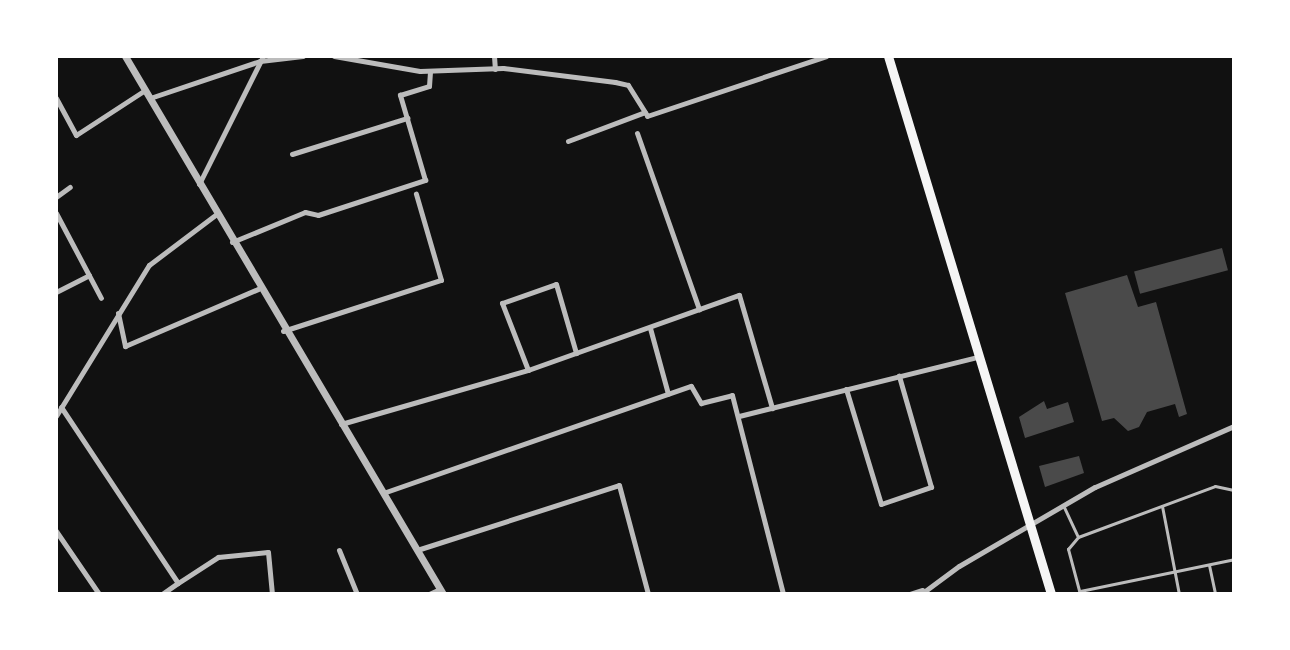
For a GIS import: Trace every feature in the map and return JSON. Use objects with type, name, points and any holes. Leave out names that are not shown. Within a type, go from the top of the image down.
[{"type":"highway","points":[[888,56],[1051,594]]},
{"type":"street","points":[[125,56],[258,289],[441,591],[429,594]]},
{"type":"street","points":[[56,98],[76,135],[148,94],[260,58],[303,56]]},
{"type":"street","points":[[334,56],[430,71],[495,69],[628,85],[647,116],[826,56]]},
{"type":"street","points":[[494,56],[495,69]]},
{"type":"street","points":[[198,184],[260,58]]},
{"type":"street","points":[[231,242],[305,212],[318,215],[425,180],[400,95],[429,86],[430,71]]},
{"type":"street","points":[[568,141],[645,112]]},
{"type":"street","points":[[292,154],[407,118]]},
{"type":"street","points":[[637,133],[699,309]]},
{"type":"street","points":[[56,197],[70,187]]},
{"type":"street","points":[[283,331],[441,280],[416,194]]},
{"type":"street","points":[[56,213],[101,298]]},
{"type":"street","points":[[56,416],[149,265],[215,215]]},
{"type":"street","points":[[56,292],[89,275]]},
{"type":"street","points":[[528,370],[502,303],[556,284],[576,353]]},
{"type":"street","points":[[118,312],[125,346],[258,289]]},
{"type":"street","points":[[340,424],[528,370],[739,295],[772,408]]},
{"type":"street","points":[[650,328],[668,394]]},
{"type":"street","points":[[739,416],[977,357]]},
{"type":"street","points":[[846,389],[881,504],[931,487],[899,376]]},
{"type":"street","points":[[383,493],[691,386],[701,403],[732,395],[783,594]]},
{"type":"street","points":[[61,407],[178,583]]},
{"type":"street","points":[[921,594],[1031,528],[1063,505],[1234,426]]},
{"type":"street","points":[[417,550],[619,485],[648,594]]},
{"type":"street","points":[[56,531],[99,594]]},
{"type":"street","points":[[339,550],[357,594]]},
{"type":"street","points":[[162,594],[218,557],[268,552],[272,594]]},
{"type":"street","points":[[910,594],[927,589]]},
{"type":"lane","points":[[1234,490],[1215,486],[1078,537],[1068,549],[1080,593],[1234,559]]},
{"type":"lane","points":[[1063,505],[1078,537]]},
{"type":"lane","points":[[1162,506],[1179,594]]},
{"type":"lane","points":[[1209,565],[1215,594]]},
{"type":"building","points":[[1222,248],[1228,270],[1140,294],[1134,272]]},
{"type":"building","points":[[1127,275],[1138,307],[1156,302],[1187,414],[1179,417],[1175,404],[1147,412],[1139,427],[1128,431],[1114,418],[1102,421],[1065,293]]},
{"type":"building","points":[[1044,401],[1047,409],[1068,402],[1074,422],[1025,438],[1019,417]]},
{"type":"building","points":[[1079,456],[1084,473],[1045,487],[1039,466]]}]
